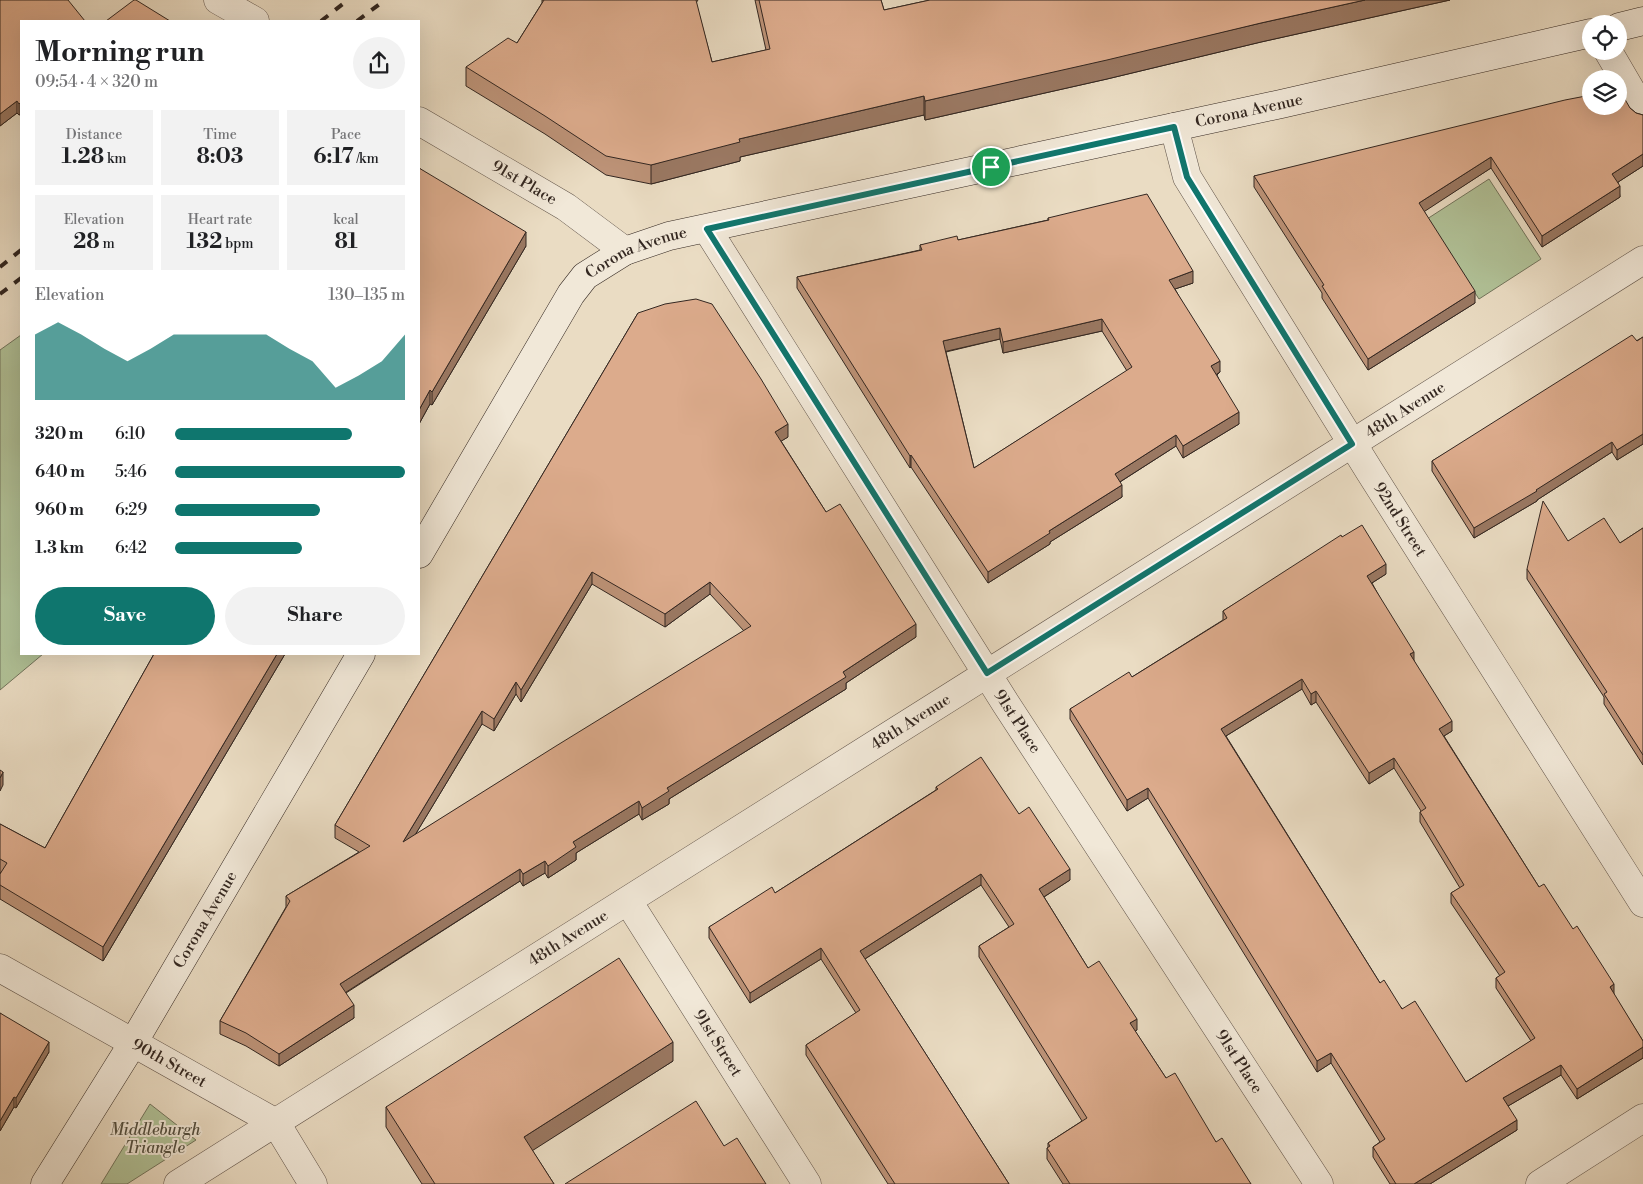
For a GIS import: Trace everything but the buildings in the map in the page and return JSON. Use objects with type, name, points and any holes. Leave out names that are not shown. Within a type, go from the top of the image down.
[{"type":"street","points":[[1627,25],[1643,21]]},
{"type":"street","name":"Corona Avenue","points":[[420,552],[571,294],[586,276],[625,251],[669,236],[1174,127],[1582,35]]},
{"type":"street","points":[[1613,60],[1643,112]]},
{"type":"street","name":"91st Place","points":[[420,122],[566,207],[625,251]]},
{"type":"street","name":"92nd Street","points":[[1174,127],[1187,177],[1352,444],[1643,903]]},
{"type":"street","name":"91st Place","points":[[707,229],[987,673],[1319,1184]]},
{"type":"street","name":"48th Avenue","points":[[178,1184],[1643,260]]},
{"type":"street","name":"Corona Avenue","points":[[45,1184],[133,1043],[360,655]]},
{"type":"street","name":"91st Street","points":[[628,901],[807,1184]]},
{"type":"street","name":"90th Street","points":[[0,968],[276,1123],[313,1184]]},
{"type":"street","points":[[1540,1184],[1643,1118]]},
{"type":"green space","points":[[1489,179],[1541,259],[1479,299],[1427,219]]},
{"type":"green space","points":[[20,336],[20,655],[42,655],[0,690],[0,350]]},
{"type":"green space","name":"Middleburgh Triangle","points":[[150,1104],[196,1140],[127,1184],[101,1184]]},
{"type":"railway","points":[[322,20],[348,0]]},
{"type":"railway","points":[[358,20],[385,0]]},
{"type":"railway","points":[[0,267],[20,251]]},
{"type":"railway","points":[[0,294],[20,279]]},
{"type":"route","points":[[1174,127],[1187,177],[1352,444],[987,673],[707,229],[991,167],[1174,127]]}]
